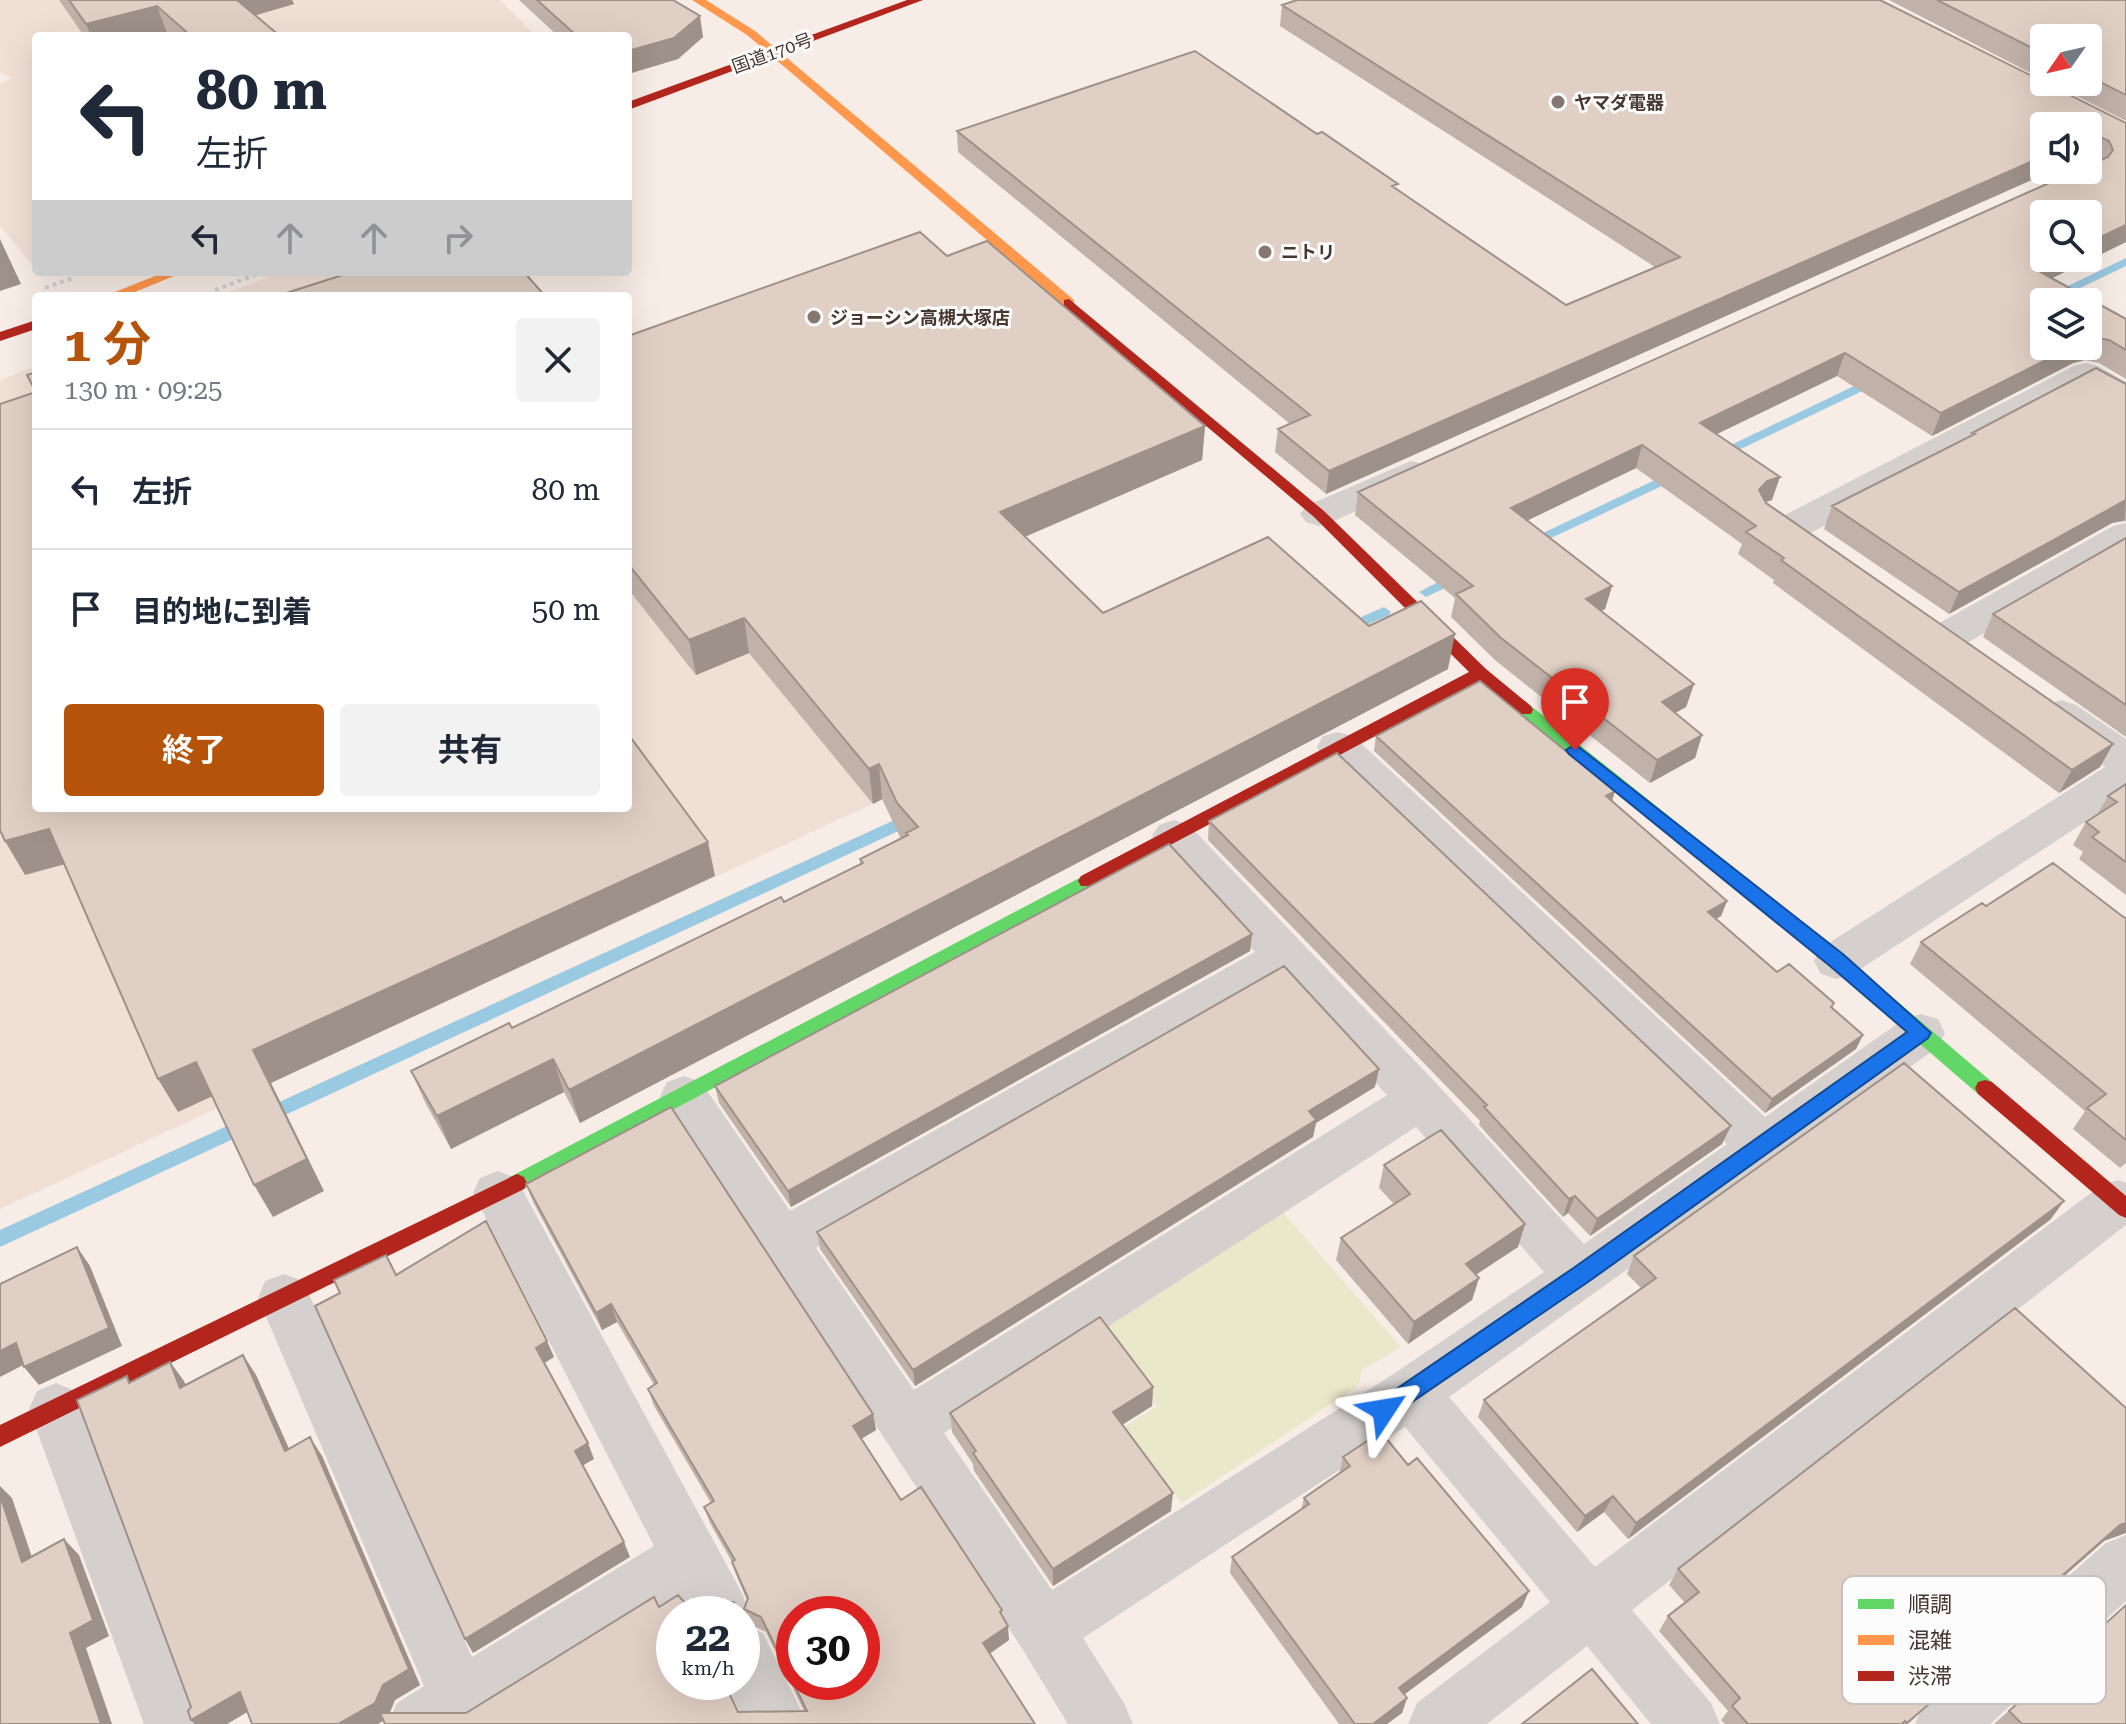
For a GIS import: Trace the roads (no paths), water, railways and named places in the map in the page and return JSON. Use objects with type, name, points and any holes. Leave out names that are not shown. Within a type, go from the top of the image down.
[{"type":"main road","points":[[698,0],[751,33],[1319,514],[1480,673],[1837,961],[2122,1206]]},
{"type":"main road","name":"国道170号","points":[[632,105],[917,0]]},
{"type":"main road","points":[[123,292],[166,276]]},
{"type":"main road","points":[[0,337],[32,325]]},
{"type":"main road","points":[[0,1436],[498,1193],[1480,673]]},
{"type":"street","points":[[1831,555],[1783,521],[2086,373],[2126,397]]},
{"type":"street","points":[[1319,514],[1434,462]]},
{"type":"street","points":[[1986,663],[1935,627],[2126,535]]},
{"type":"street","points":[[2037,698],[2126,760]]},
{"type":"street","points":[[1338,747],[1762,1146]]},
{"type":"street","points":[[1837,961],[2126,774]]},
{"type":"street","points":[[1174,836],[1421,1099],[1580,1276]]},
{"type":"street","points":[[2020,842],[2055,869]]},
{"type":"street","points":[[783,1241],[1285,957]]},
{"type":"street","points":[[1044,1629],[1411,1393],[1921,1033]]},
{"type":"street","points":[[684,1096],[1044,1629],[1103,1724]]},
{"type":"street","points":[[906,1426],[1421,1099]]},
{"type":"street","points":[[498,1193],[712,1596]]},
{"type":"street","points":[[1438,1724],[2122,1206]]},
{"type":"street","points":[[284,1298],[439,1711],[691,1556]]},
{"type":"street","points":[[1411,1393],[1690,1724]]},
{"type":"street","points":[[56,1409],[174,1724]]},
{"type":"street","points":[[2106,1581],[2126,1563]]},
{"type":"street","points":[[760,1689],[778,1724]]},
{"type":"street","points":[[1945,1724],[1967,1704]]},
{"type":"waterway","points":[[2070,288],[2126,262]]},
{"type":"waterway","points":[[1717,455],[1877,379]]},
{"type":"waterway","points":[[1529,543],[1674,475]]},
{"type":"waterway","points":[[1426,592],[1457,577]]},
{"type":"waterway","points":[[1346,629],[1384,612]]},
{"type":"waterway","points":[[0,1239],[914,817]]},
{"type":"place","name":"ヤマダ電器","points":[[1558,102]]},
{"type":"place","name":"ニトリ","points":[[1265,252]]},
{"type":"place","name":"ジョーシン高槻大塚店","points":[[814,317]]}]
